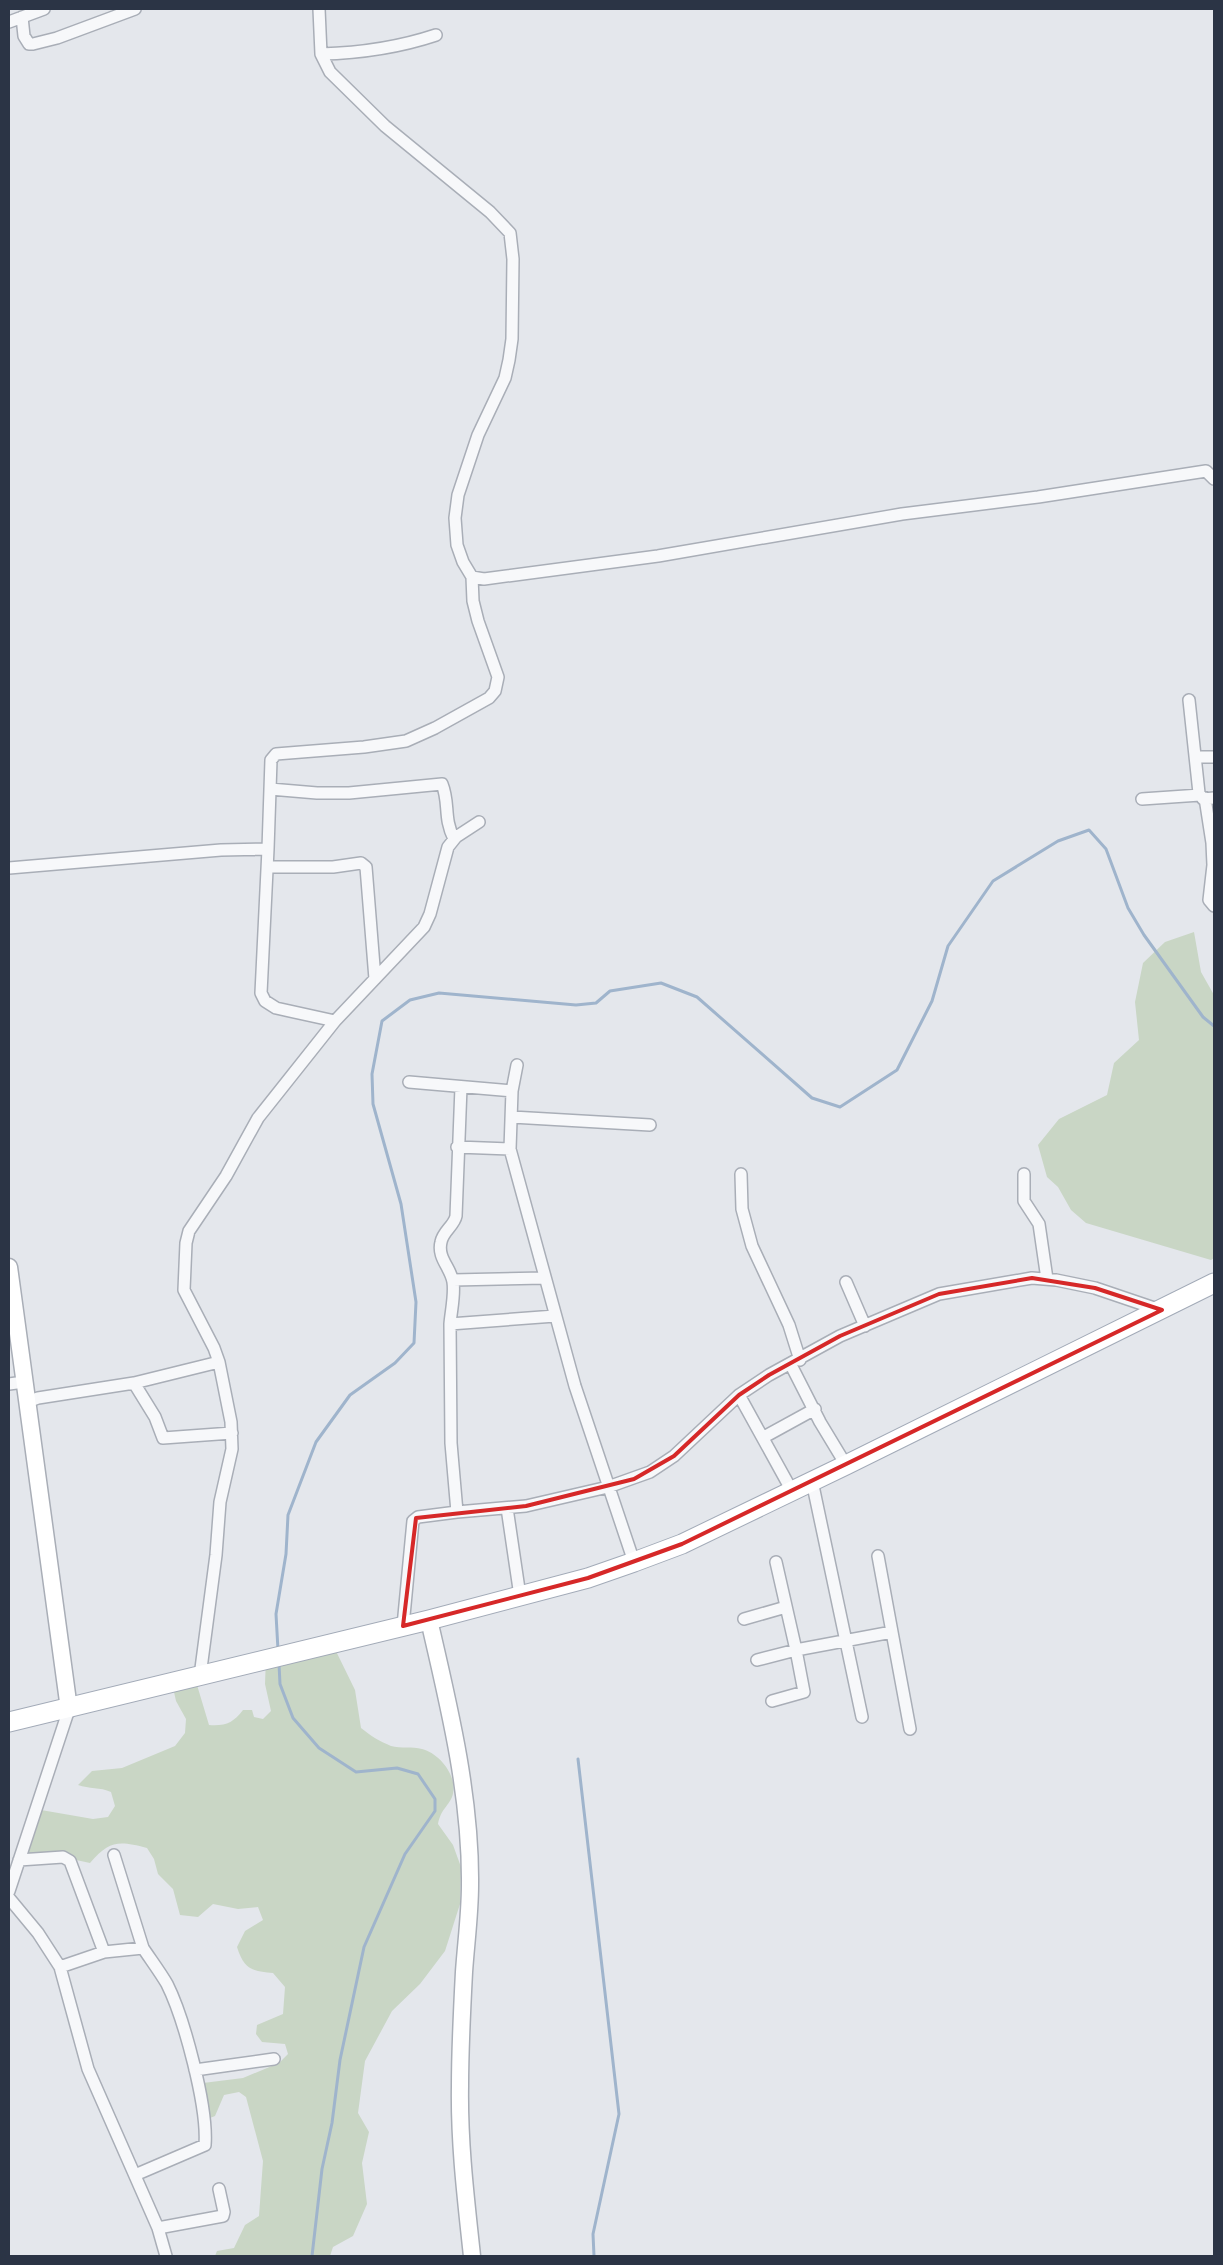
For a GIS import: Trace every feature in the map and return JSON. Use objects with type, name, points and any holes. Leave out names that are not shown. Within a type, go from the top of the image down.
[{"type":"main road","points":[[9,1722],[69,1709],[266,1658],[429,1620],[588,1578],[634,1562],[682,1544],[812,1482],[1214,1283]]},
{"type":"street","points":[[9,22],[44,9]]},
{"type":"street","points":[[22,17],[25,39],[29,44],[33,44],[57,38],[136,9]]},
{"type":"street","points":[[319,9],[321,54],[330,72],[385,126],[490,212],[510,233],[513,259],[512,339],[505,378],[478,435],[458,495],[455,518],[457,545],[463,562],[472,577],[473,601],[478,621],[498,677],[495,691],[489,698],[435,728],[406,741],[364,747],[276,754],[271,760],[262,997],[269,1005],[276,1008],[335,1021]]},
{"type":"street","points":[[321,54],[364,53],[390,49],[436,36]]},
{"type":"street","points":[[472,577],[484,579],[658,556],[902,514],[1212,473]]},
{"type":"street","points":[[1189,700],[1196,757],[1206,797],[1212,843],[1213,865],[1208,900],[1214,906]]},
{"type":"street","points":[[1196,757],[1214,757]]},
{"type":"street","points":[[270,789],[317,793],[349,793],[442,784],[447,805],[446,814],[454,839]]},
{"type":"street","points":[[1142,799],[1206,797]]},
{"type":"street","points":[[200,1676],[216,1555],[220,1502],[232,1449],[232,1433],[219,1362],[214,1348],[184,1290],[186,1243],[189,1232],[226,1176],[258,1118],[335,1021],[424,927],[430,914],[448,847],[454,839],[479,822]]},
{"type":"street","points":[[9,868],[221,850],[268,849]]},
{"type":"street","points":[[268,867],[332,867],[361,863],[366,866],[375,979]]},
{"type":"street","points":[[517,1065],[512,1091],[510,1149],[575,1386],[634,1562]]},
{"type":"street","points":[[409,1082],[512,1091]]},
{"type":"street","points":[[456,1512],[451,1443],[450,1324],[453,1280],[445,1265],[440,1247],[444,1233],[456,1219],[457,1146],[461,1087]]},
{"type":"street","points":[[512,1117],[650,1125]]},
{"type":"street","points":[[457,1146],[510,1149]]},
{"type":"street","points":[[741,1174],[742,1208],[752,1246],[789,1325],[795,1362],[815,1409],[846,1465]]},
{"type":"street","points":[[1024,1174],[1024,1202],[1040,1224],[1047,1279]]},
{"type":"street","points":[[9,1267],[16,1383],[27,1402],[69,1709],[9,1890]]},
{"type":"street","points":[[453,1280],[544,1278]]},
{"type":"street","points":[[403,1626],[413,1520],[418,1517],[456,1512],[508,1508],[608,1487],[650,1472],[674,1456],[739,1395],[769,1375],[840,1336],[939,1294],[1032,1278],[1047,1279],[1095,1288],[1162,1310]]},
{"type":"street","points":[[846,1282],[865,1326]]},
{"type":"street","points":[[450,1324],[555,1316]]},
{"type":"street","points":[[27,1402],[38,1398],[134,1384],[219,1362]]},
{"type":"street","points":[[134,1384],[155,1417],[163,1438],[232,1433]]},
{"type":"street","points":[[739,1395],[764,1437],[792,1491]]},
{"type":"street","points":[[764,1437],[815,1409]]},
{"type":"street","points":[[812,1482],[847,1639],[862,1717]]},
{"type":"street","points":[[508,1508],[520,1596]]},
{"type":"street","points":[[878,1556],[910,1729]]},
{"type":"street","points":[[772,1700],[804,1692],[776,1562]]},
{"type":"street","points":[[744,1619],[786,1607]]},
{"type":"street","points":[[429,1620],[448,1701],[459,1764],[467,1832],[470,1885],[464,1974],[460,2087],[463,2172],[472,2256]]},
{"type":"street","points":[[757,1660],[847,1639],[892,1632]]},
{"type":"street","points":[[114,1855],[143,1948],[167,1984],[195,2070],[203,2110],[205,2145],[135,2175]]},
{"type":"street","points":[[19,1860],[63,1857],[70,1861],[104,1952]]},
{"type":"street","points":[[9,1898],[38,1933],[60,1967],[88,2069],[158,2228],[166,2256]]},
{"type":"street","points":[[60,1967],[104,1952],[143,1948]]},
{"type":"street","points":[[195,2070],[274,2059]]},
{"type":"street","points":[[158,2228],[223,2216],[224,2212],[219,2189]]},
{"type":"highlighted area","points":[[1032,1278],[1095,1288],[1162,1310],[682,1544],[588,1578],[403,1626],[416,1518],[526,1506],[634,1479],[674,1456],[739,1395],[769,1375],[840,1336],[939,1294]]},
{"type":"green space","points":[[1194,932],[1201,972],[1214,995],[1214,1258],[1211,1260],[1086,1223],[1071,1210],[1058,1187],[1047,1177],[1038,1145],[1059,1119],[1107,1095],[1114,1063],[1139,1040],[1135,1002],[1143,963],[1165,942]]},
{"type":"green space","points":[[332,1643],[355,1690],[361,1728],[391,1746],[418,1748],[429,1752],[442,1761],[451,1775],[454,1790],[438,1824],[453,1845],[461,1867],[460,1904],[445,1951],[420,1984],[392,2011],[365,2061],[358,2113],[369,2132],[362,2163],[367,2204],[353,2236],[333,2247],[330,2256],[215,2256],[217,2251],[234,2248],[245,2225],[259,2216],[263,2161],[246,2097],[239,2092],[224,2095],[215,2116],[210,2118],[203,2083],[243,2078],[279,2063],[288,2054],[285,2044],[262,2042],[256,2034],[257,2025],[283,2014],[285,1987],[273,1973],[249,1968],[242,1960],[237,1947],[245,1931],[263,1920],[258,1907],[238,1909],[213,1904],[198,1917],[180,1915],[173,1889],[158,1874],[154,1859],[147,1848],[129,1844],[109,1846],[90,1863],[67,1858],[20,1856],[41,1810],[93,1819],[108,1817],[115,1806],[111,1792],[78,1785],[92,1771],[122,1768],[175,1746],[185,1733],[186,1719],[176,1701],[174,1692],[197,1685],[209,1725],[229,1723],[243,1710],[252,1710],[254,1717],[263,1719],[271,1711],[265,1684],[266,1658]]},
{"type":"waterway","points":[[278,1650],[276,1614],[286,1554],[288,1515],[316,1442],[350,1395],[395,1363],[414,1343],[416,1302],[401,1204],[373,1104],[372,1074],[382,1021],[410,1000],[439,993],[576,1005],[596,1003],[610,991],[661,983],[697,997],[812,1098],[840,1107],[897,1070],[932,1001],[948,946],[993,881],[1058,841],[1089,830],[1106,849],[1128,908],[1144,935],[1203,1017],[1214,1026]]},
{"type":"waterway","points":[[279,1664],[280,1684],[293,1718],[319,1748],[356,1772],[397,1768],[418,1774],[435,1799],[435,1811],[405,1854],[364,1947],[340,2060],[332,2123],[322,2169],[312,2256]]},
{"type":"waterway","points":[[578,1759],[619,2114],[593,2234],[594,2256]]}]
